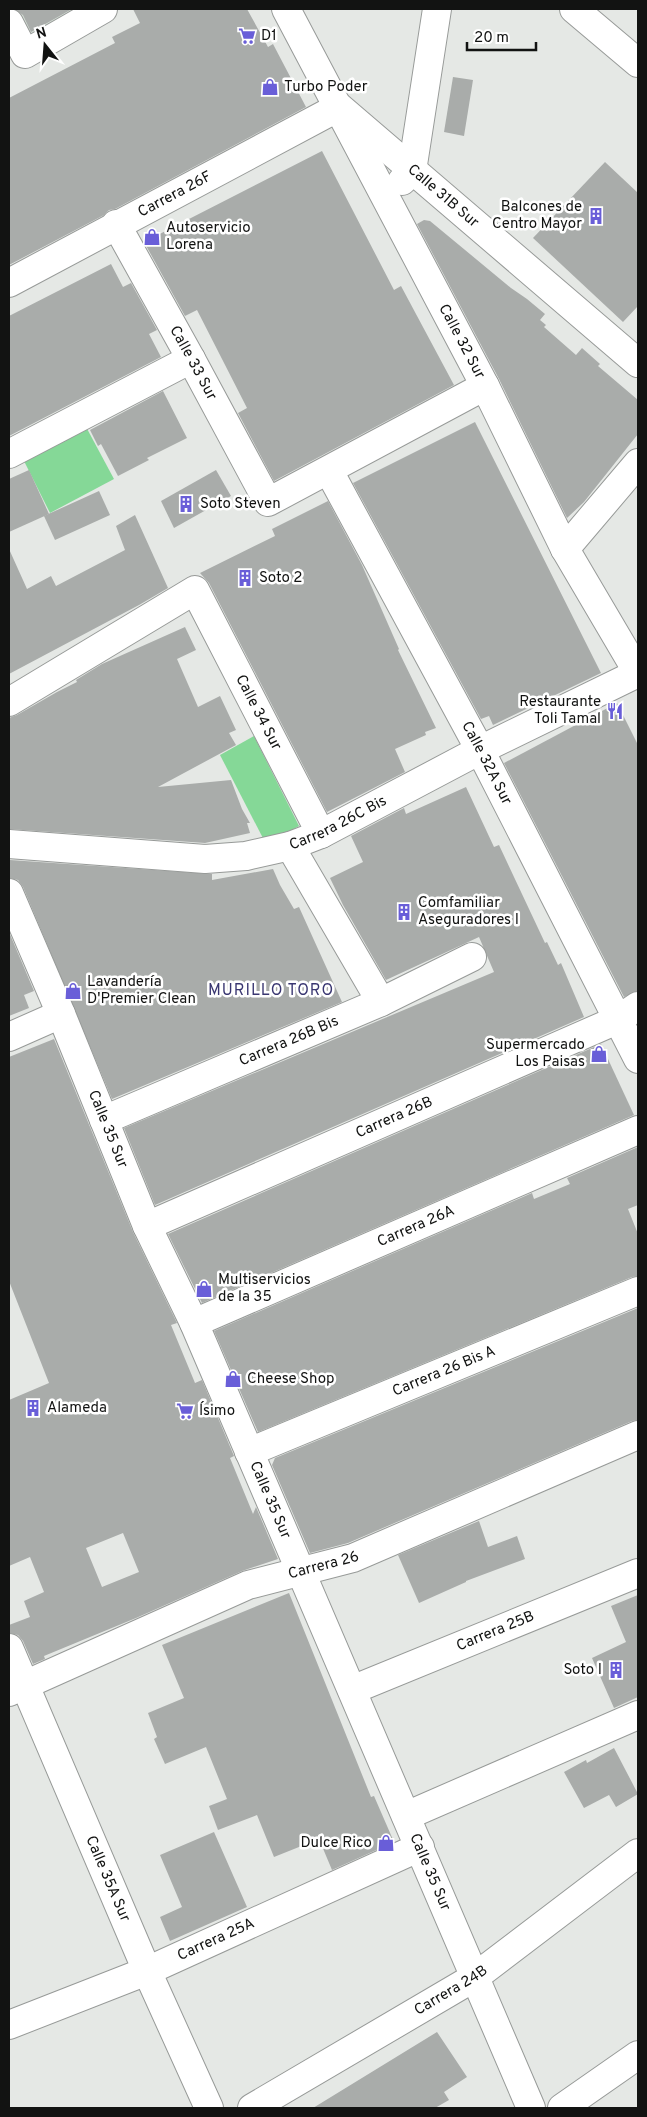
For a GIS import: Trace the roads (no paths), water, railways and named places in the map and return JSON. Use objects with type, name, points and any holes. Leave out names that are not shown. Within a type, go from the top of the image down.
[{"type":"street","points":[[9,23],[25,54],[103,9]]},
{"type":"street","name":"Calle 32 Sur","points":[[286,9],[339,107],[385,199],[486,386],[565,549],[638,673]]},
{"type":"street","points":[[385,199],[412,171],[437,9]]},
{"type":"street","points":[[574,9],[638,63]]},
{"type":"street","name":"Calle 31B Sur","points":[[339,107],[638,363]]},
{"type":"street","name":"Carrera 26F","points":[[9,283],[116,224],[339,107]]},
{"type":"street","name":"Calle 33 Sur","points":[[116,224],[268,502],[329,471]]},
{"type":"street","points":[[9,454],[191,359]]},
{"type":"street","points":[[329,471],[486,386]]},
{"type":"street","points":[[565,549],[638,463]]},
{"type":"street","name":"Calle 32A Sur","points":[[329,471],[480,750],[628,1013],[638,1059]]},
{"type":"street","name":"Calle 34 Sur","points":[[9,702],[195,590],[321,834]]},
{"type":"street","name":"Carrera 26C Bis","points":[[9,844],[204,859],[246,856],[290,846],[321,834],[480,750],[638,673]]},
{"type":"street","points":[[290,846],[381,1002]]},
{"type":"street","name":"Calle 35 Sur","points":[[9,893],[148,1226],[194,1323],[531,2108]]},
{"type":"street","name":"Carrera 26B Bis","points":[[104,1120],[381,1002],[472,957]]},
{"type":"street","name":"Carrera 26B","points":[[148,1226],[628,1013]]},
{"type":"street","points":[[9,1037],[61,1014]]},
{"type":"street","name":"Carrera 26A","points":[[194,1323],[638,1130]]},
{"type":"street","name":"Carrera 26 Bis A","points":[[249,1452],[638,1291]]},
{"type":"street","name":"Carrera 26","points":[[17,1689],[248,1585],[353,1558],[638,1435]]},
{"type":"street","name":"Carrera 25B","points":[[352,1690],[638,1573]]},
{"type":"street","name":"Calle 35A Sur","points":[[9,1648],[17,1689],[210,2108]]},
{"type":"street","points":[[406,1816],[638,1715]]},
{"type":"street","name":"Carrera 25A","points":[[9,2025],[147,1970],[420,1847]]},
{"type":"street","name":"Carrera 24B","points":[[252,2108],[475,1977],[638,1853]]},
{"type":"street","points":[[562,2108],[638,2055]]},
{"type":"place","name":"D1","points":[[247,36]]},
{"type":"place","name":"Turbo Poder","points":[[270,87]]},
{"type":"place","name":"Balcones de Centro Mayor","points":[[596,216]]},
{"type":"place","name":"Autoservicio Lorena","points":[[152,237]]},
{"type":"place","name":"Soto Steven","points":[[186,504]]},
{"type":"place","name":"Soto 2","points":[[245,578]]},
{"type":"place","name":"Restaurante Toli Tamal","points":[[615,711]]},
{"type":"place","name":"Comfamiliar Aseguradores I","points":[[404,912]]},
{"type":"place","name":"Lavandería D'Premier Clean","points":[[73,991]]},
{"type":"place","name":"Supermercado Los Paisas","points":[[599,1054]]},
{"type":"place","name":"Multiservicios de la 35","points":[[204,1289]]},
{"type":"place","name":"Cheese Shop","points":[[233,1379]]},
{"type":"place","name":"Alameda","points":[[33,1408]]},
{"type":"place","name":"Ísimo","points":[[185,1411]]},
{"type":"place","name":"Soto I","points":[[616,1670]]},
{"type":"place","name":"Dulce Rico","points":[[386,1843]]},
{"type":"district","name":"MURILLO TORO","points":[[271,991]]}]
